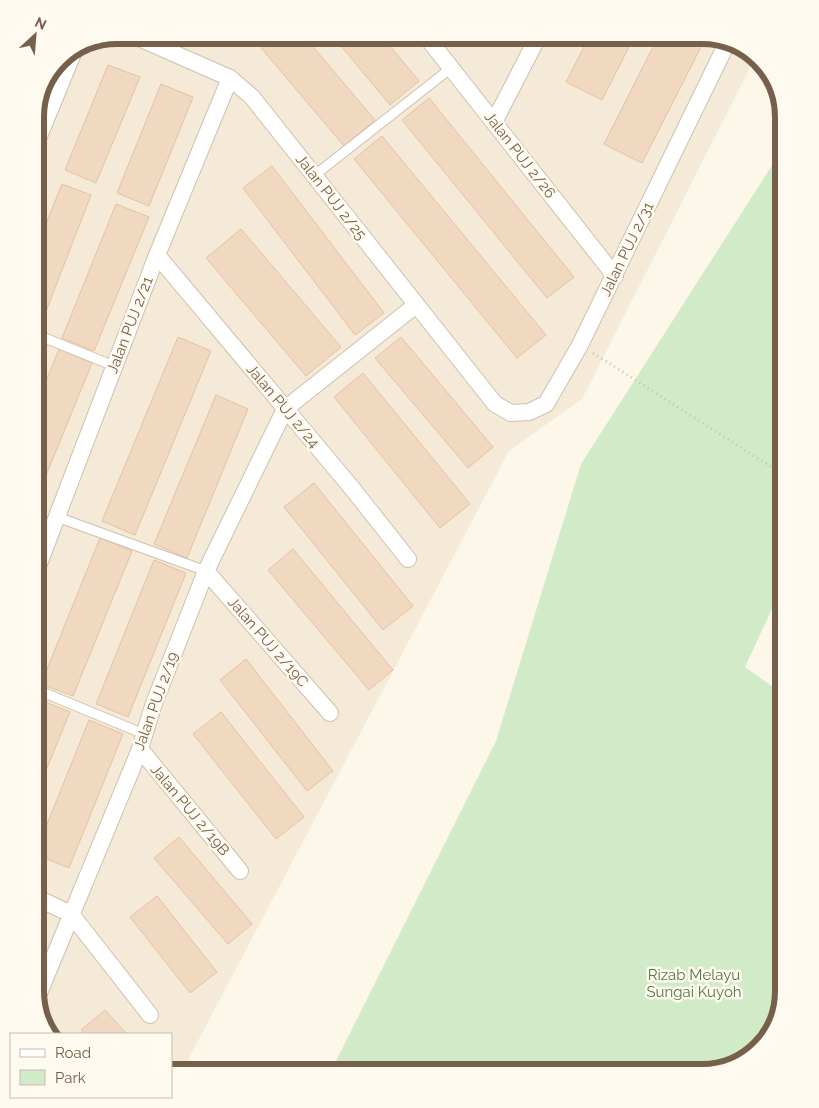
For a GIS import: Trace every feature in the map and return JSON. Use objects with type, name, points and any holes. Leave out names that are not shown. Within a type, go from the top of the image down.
[{"type":"street","name":"Jalan PUJ 2/25","points":[[153,44],[230,78],[252,97],[495,404]]},
{"type":"street","name":"Jalan PUJ 2/26","points":[[432,44],[614,276]]},
{"type":"street","points":[[494,122],[534,44]]},
{"type":"street","name":"Jalan PUJ 2/31","points":[[495,404],[511,413],[529,412],[546,404],[580,344],[725,48]]},
{"type":"street","points":[[44,124],[70,61]]},
{"type":"street","name":"Jalan PUJ 2/21","points":[[44,551],[157,255],[230,78]]},
{"type":"street","name":"Jalan PUJ 2/24","points":[[157,255],[408,559]]},
{"type":"street","points":[[285,409],[416,305]]},
{"type":"street","name":"Jalan PUJ 2/19","points":[[44,981],[142,742],[152,706],[206,571],[285,409]]},
{"type":"street","name":"Jalan PUJ 2/19C","points":[[206,571],[330,713]]},
{"type":"street","name":"Jalan PUJ 2/19B","points":[[142,742],[240,871]]},
{"type":"street","points":[[44,901],[71,914],[150,1015]]},
{"type":"lane","points":[[315,175],[451,68]]},
{"type":"lane","points":[[44,338],[114,366]]},
{"type":"lane","points":[[57,517],[206,571]]},
{"type":"lane","points":[[44,693],[142,742]]},
{"type":"path","points":[[580,344],[775,469]]},
{"type":"shaded area","points":[[117,44],[707,44],[734,51],[752,64],[582,399],[509,451],[186,1064],[172,1064],[172,1033],[57,1033],[49,1019],[44,1001],[44,112],[49,89],[65,65],[89,49]]},
{"type":"green space","name":"Rizab Melayu Sungai Kuyoh","points":[[775,159],[775,602],[745,667],[775,689],[775,1001],[770,1019],[760,1036],[747,1049],[730,1059],[712,1064],[334,1064],[496,741],[581,464]]},
{"type":"building","points":[[258,44],[311,44],[375,120],[344,146]]},
{"type":"building","points":[[339,44],[388,44],[419,81],[390,105]]},
{"type":"building","points":[[585,44],[630,44],[602,100],[566,82]]},
{"type":"building","points":[[654,44],[702,44],[642,163],[604,144]]},
{"type":"building","points":[[108,65],[140,77],[96,183],[65,170]]},
{"type":"building","points":[[161,84],[193,97],[149,206],[117,193]]},
{"type":"building","points":[[429,98],[574,277],[547,298],[402,120]]},
{"type":"building","points":[[382,136],[546,335],[517,358],[354,159]]},
{"type":"building","points":[[272,166],[384,313],[355,335],[243,188]]},
{"type":"building","points":[[62,184],[91,195],[44,317],[44,229]]},
{"type":"building","points":[[116,204],[149,217],[94,351],[62,338]]},
{"type":"building","points":[[241,229],[341,347],[306,376],[206,258]]},
{"type":"building","points":[[178,337],[211,351],[135,535],[102,521]]},
{"type":"building","points":[[401,337],[493,447],[468,468],[375,358]]},
{"type":"building","points":[[59,349],[92,363],[44,480],[44,386]]},
{"type":"building","points":[[363,373],[470,504],[440,528],[334,397]]},
{"type":"building","points":[[216,395],[248,409],[187,558],[154,544]]},
{"type":"building","points":[[314,483],[413,606],[383,630],[284,507]]},
{"type":"building","points":[[100,538],[132,551],[73,696],[44,685],[44,677]]},
{"type":"building","points":[[293,549],[393,670],[369,690],[268,570]]},
{"type":"building","points":[[154,560],[186,573],[128,717],[96,704]]},
{"type":"building","points":[[246,659],[333,771],[307,791],[220,680]]},
{"type":"building","points":[[44,701],[70,712],[44,775]]},
{"type":"building","points":[[221,712],[304,817],[276,839],[193,734]]},
{"type":"building","points":[[89,720],[123,734],[69,868],[44,858],[44,832]]},
{"type":"building","points":[[179,837],[252,924],[228,944],[154,858]]},
{"type":"building","points":[[157,896],[217,972],[190,993],[130,917]]},
{"type":"building","points":[[105,1010],[126,1033],[84,1033],[81,1030]]}]
